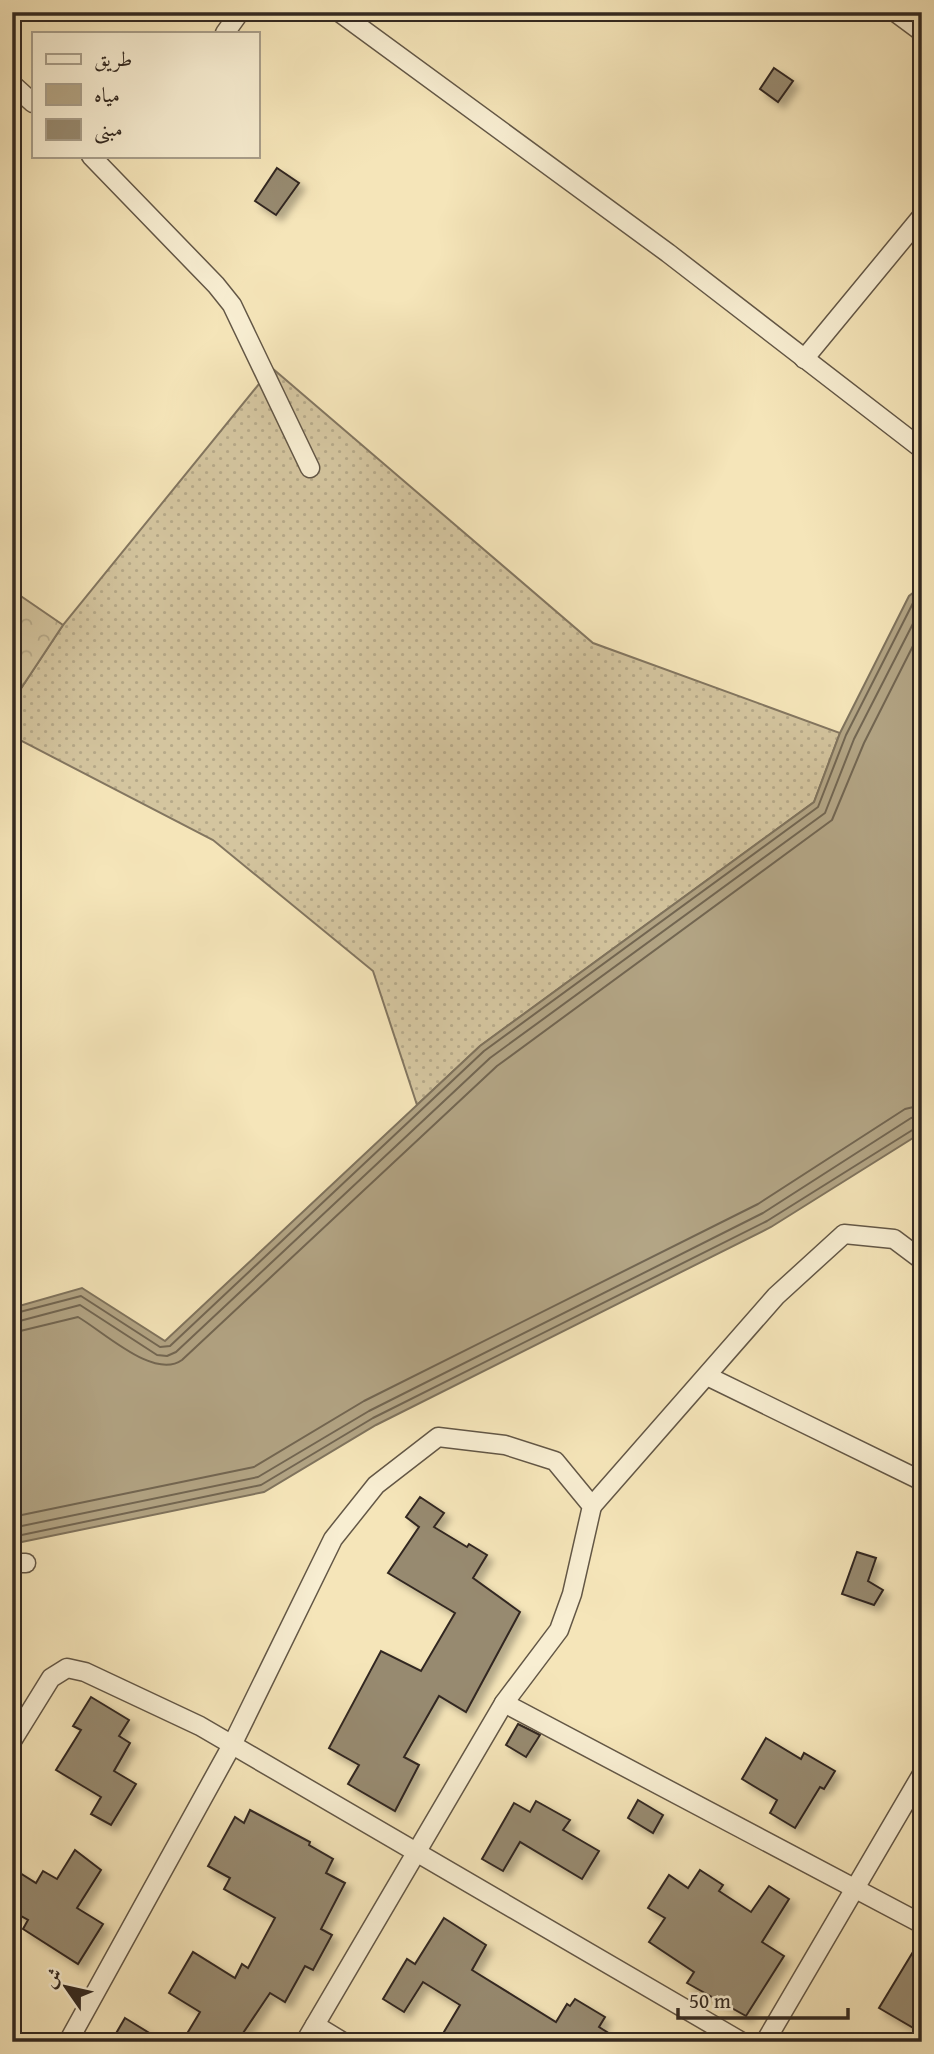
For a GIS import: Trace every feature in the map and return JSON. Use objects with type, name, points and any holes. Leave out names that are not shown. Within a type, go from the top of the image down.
[{"type":"street","points":[[226,32],[240,12]]},
{"type":"street","points":[[339,12],[667,253],[922,449]]},
{"type":"street","points":[[895,12],[922,32]]},
{"type":"street","points":[[12,84],[32,102]]},
{"type":"street","points":[[93,158],[216,285],[232,305],[310,468]]},
{"type":"street","points":[[804,359],[922,216]]},
{"type":"street","points":[[305,2042],[414,1852],[504,1703],[559,1630],[572,1594],[592,1506],[776,1296],[844,1234],[894,1239],[922,1260]]},
{"type":"street","points":[[707,1376],[922,1481]]},
{"type":"street","points":[[68,2042],[232,1745],[333,1539],[376,1485],[438,1437],[505,1445],[555,1461],[592,1506]]},
{"type":"street","points":[[12,1741],[51,1678],[67,1668],[85,1672],[200,1726],[742,2042]]},
{"type":"street","points":[[504,1703],[922,1924]]},
{"type":"street","points":[[765,2042],[922,1774]]},
{"type":"street","points":[[315,2025],[343,2042]]},
{"type":"green space","points":[[272,368],[593,643],[840,733],[814,802],[480,1046],[417,1105],[373,971],[213,840],[12,736],[12,702],[63,625]]},
{"type":"green space","points":[[12,590],[63,625],[12,702]]},
{"type":"water","points":[[922,586],[922,1129],[913,1138],[771,1227],[376,1425],[264,1492],[12,1544],[12,1308],[82,1288],[165,1341],[480,1046],[814,802],[840,733],[909,596]]},
{"type":"building","points":[[774,68],[793,81],[778,102],[760,89]]},
{"type":"building","points":[[277,168],[299,183],[276,215],[255,201]]},
{"type":"building","points":[[420,1497],[444,1513],[434,1527],[467,1547],[469,1544],[487,1555],[473,1578],[520,1612],[466,1712],[439,1696],[404,1757],[419,1765],[395,1811],[348,1784],[359,1765],[329,1748],[381,1651],[421,1671],[455,1613],[388,1573],[419,1527],[406,1517]]},
{"type":"building","points":[[857,1552],[876,1558],[868,1581],[883,1590],[874,1605],[842,1594]]},
{"type":"building","points":[[91,1697],[129,1720],[119,1736],[130,1743],[114,1771],[136,1784],[111,1825],[91,1814],[101,1797],[56,1770],[81,1730],[73,1726]]},
{"type":"building","points":[[518,1724],[540,1735],[526,1757],[506,1745]]},
{"type":"building","points":[[766,1738],[801,1759],[804,1753],[835,1771],[824,1789],[820,1787],[795,1828],[770,1813],[777,1800],[742,1779]]},
{"type":"building","points":[[638,1800],[663,1815],[653,1833],[628,1818]]},
{"type":"building","points":[[536,1801],[570,1820],[563,1830],[599,1851],[582,1879],[520,1842],[503,1871],[482,1859],[514,1803],[530,1812]]},
{"type":"building","points":[[250,1810],[310,1842],[309,1845],[333,1859],[326,1873],[345,1883],[321,1929],[332,1935],[313,1970],[305,1966],[285,2002],[270,1993],[237,2042],[182,2042],[200,2012],[169,1993],[193,1952],[235,1978],[242,1964],[248,1968],[275,1918],[224,1889],[230,1878],[208,1866],[235,1817],[244,1823]]},
{"type":"building","points":[[75,1850],[101,1870],[77,1908],[103,1924],[78,1964],[23,1929],[28,1920],[12,1911],[12,1868],[36,1883],[43,1871],[57,1879]]},
{"type":"building","points":[[700,1870],[723,1885],[719,1891],[751,1912],[769,1886],[789,1899],[762,1942],[784,1956],[746,2016],[687,1983],[694,1972],[649,1942],[665,1918],[648,1908],[669,1875],[688,1888]]},
{"type":"building","points":[[444,1918],[486,1945],[472,1970],[556,2022],[567,2004],[570,2006],[575,1999],[605,2017],[599,2027],[623,2042],[438,2042],[460,2005],[423,1982],[404,2012],[383,1999],[407,1959],[415,1964]]},
{"type":"building","points":[[922,1937],[922,2033],[879,2008]]},
{"type":"building","points":[[125,2018],[164,2042],[111,2042]]}]
